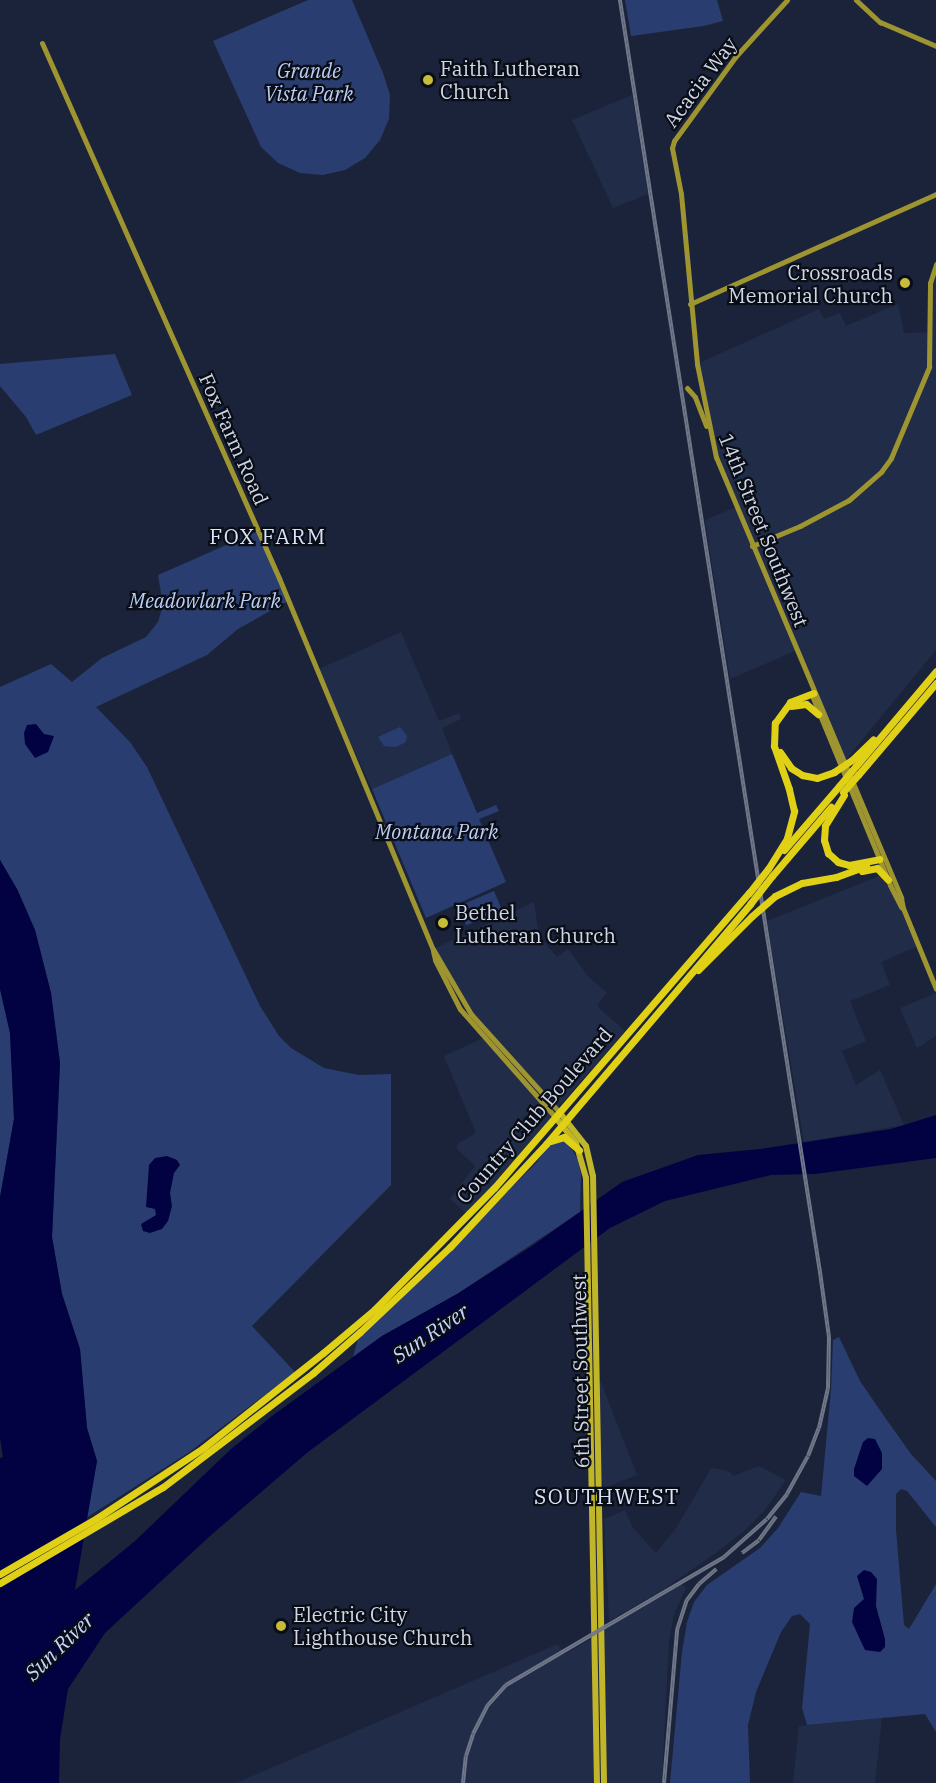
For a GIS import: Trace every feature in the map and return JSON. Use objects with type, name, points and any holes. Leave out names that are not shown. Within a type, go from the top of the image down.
[{"type":"highway","name":"Country Club Boulevard","points":[[98,1522],[163,1487],[313,1373],[450,1247],[565,1123],[750,904],[842,791],[854,762],[909,704],[936,671]]},
{"type":"highway","points":[[905,719],[936,683]]},
{"type":"highway","points":[[905,719],[936,689]]},
{"type":"highway","points":[[813,693],[791,706],[782,717],[776,734],[778,748],[784,760],[794,771],[807,777],[817,778],[854,762]]},
{"type":"highway","points":[[768,869],[788,838],[794,811],[774,746],[775,723],[790,702],[813,693]]},
{"type":"highway","points":[[791,706],[806,704],[818,714]]},
{"type":"highway","name":"Country Club Boulevard","points":[[98,1522],[237,1424],[375,1309],[448,1236],[558,1115],[768,869],[856,776],[905,719]]},
{"type":"highway","points":[[842,791],[825,826],[824,840],[828,853],[838,862],[849,866],[882,858]]},
{"type":"highway","points":[[848,873],[882,858]]},
{"type":"highway","points":[[681,985],[775,896],[802,883],[874,867],[881,870],[888,880]]},
{"type":"highway","points":[[546,1144],[564,1137],[579,1150]]},
{"type":"highway","points":[[0,1574],[98,1522]]},
{"type":"highway","points":[[0,1583],[98,1522]]},
{"type":"main road","name":"6th Street Southwest","points":[[558,1115],[586,1146],[593,1185],[604,1783]]},
{"type":"main road","name":"6th Street Southwest","points":[[565,1123],[579,1150],[586,1188],[597,1783]]},
{"type":"street","name":"Acacia Way","points":[[690,304],[681,194],[672,148],[674,141],[736,56],[787,0]]},
{"type":"street","points":[[856,0],[880,22],[936,46]]},
{"type":"street","name":"Fox Farm Road","points":[[42,43],[279,578],[433,949],[471,1014],[558,1115]]},
{"type":"street","points":[[690,304],[936,195]]},
{"type":"street","points":[[752,546],[829,512],[849,500],[881,472],[891,458],[929,367],[930,283],[936,264]]},
{"type":"street","name":"14th Street Southwest","points":[[690,304],[708,430],[716,458],[813,693],[822,709],[882,858],[888,880],[903,908],[936,989]]},
{"type":"street","points":[[687,388],[695,397],[708,430]]},
{"type":"street","name":"14th Street Southwest","points":[[813,693],[818,714],[901,898],[903,908]]},
{"type":"shaded area","points":[[632,95],[648,194],[613,208],[572,120]]},
{"type":"shaded area","points":[[936,264],[936,650],[844,762],[795,651],[730,679],[705,520],[736,507],[716,457],[697,364],[819,309],[824,319],[840,313],[846,326],[898,304],[904,333],[931,332],[930,283]]},
{"type":"shaded area","points":[[401,632],[439,721],[459,713],[461,719],[442,728],[452,754],[372,789],[317,670]]},
{"type":"shaded area","points":[[884,874],[918,946],[881,962],[890,985],[850,1001],[866,1041],[842,1051],[856,1085],[880,1070],[904,1125],[804,1142],[767,921]]},
{"type":"shaded area","points":[[534,902],[539,936],[557,957],[568,949],[587,975],[607,993],[598,1004],[599,1008],[625,1031],[557,1109],[471,1014],[433,949]]},
{"type":"shaded area","points":[[936,993],[936,1036],[917,1048],[900,1008]]},
{"type":"shaded area","points":[[483,1038],[556,1118],[468,1215],[450,1199],[475,1166],[456,1148],[459,1143],[476,1133],[444,1056]]},
{"type":"shaded area","points":[[601,1382],[637,1475],[604,1488],[599,1472],[597,1384]]},
{"type":"shaded area","points":[[759,1466],[786,1480],[764,1511],[743,1532],[713,1555],[661,1591],[609,1621],[604,1519],[625,1510],[633,1528],[656,1553],[677,1527],[711,1468],[729,1471],[733,1476]]},
{"type":"shaded area","points":[[682,1584],[686,1588],[674,1614],[669,1642],[662,1783],[604,1783],[601,1630]]},
{"type":"shaded area","points":[[593,1638],[596,1783],[236,1783],[558,1644],[564,1654]]},
{"type":"shaded area","points":[[882,1718],[875,1783],[793,1783],[799,1726]]},
{"type":"green space","name":"Grande Vista Park","points":[[308,0],[352,0],[390,95],[389,119],[380,140],[365,158],[345,170],[323,175],[300,173],[278,163],[261,147],[213,41]]},
{"type":"green space","points":[[625,0],[717,0],[723,21],[704,26],[631,36]]},
{"type":"green space","points":[[115,354],[132,395],[36,435],[26,417],[0,386],[0,364]]},
{"type":"green space","name":"Meadowlark Park","points":[[258,531],[288,601],[238,629],[207,655],[96,707],[130,742],[147,767],[260,1006],[279,1036],[291,1048],[324,1068],[359,1075],[391,1074],[391,1185],[252,1326],[295,1372],[188,1453],[86,1518],[97,1461],[87,1428],[80,1349],[62,1294],[52,1237],[60,1063],[51,993],[35,930],[17,889],[0,860],[0,687],[51,664],[72,682],[102,658],[146,637],[158,622],[163,605],[158,575]]},
{"type":"green space","points":[[400,727],[407,736],[406,742],[396,747],[384,746],[378,737]]},
{"type":"green space","name":"Montana Park","points":[[452,754],[477,813],[496,805],[499,811],[479,819],[506,882],[426,918],[372,789]]},
{"type":"green space","points":[[494,891],[502,910],[466,926],[458,906]]},
{"type":"green space","points":[[0,989],[10,1033],[14,1119],[0,1197]]},
{"type":"green space","points":[[561,1139],[569,1144],[578,1160],[581,1175],[580,1212],[457,1294],[382,1336],[353,1357],[359,1335],[536,1163],[551,1143]]},
{"type":"green space","points":[[839,1337],[860,1381],[911,1454],[936,1481],[936,1527],[907,1491],[901,1489],[896,1494],[896,1530],[904,1625],[909,1629],[936,1584],[936,1732],[925,1714],[807,1725],[802,1708],[810,1624],[800,1614],[792,1616],[781,1632],[756,1692],[748,1725],[750,1783],[670,1783],[682,1652],[687,1622],[694,1602],[707,1585],[760,1548],[778,1528],[801,1492],[821,1496],[831,1390],[833,1340]]},
{"type":"water","points":[[36,724],[44,734],[54,736],[48,752],[35,758],[25,744],[24,733],[27,725]]},
{"type":"water","name":"Sun River","points":[[0,860],[17,889],[35,930],[51,993],[60,1063],[52,1237],[62,1294],[80,1349],[87,1428],[97,1461],[75,1590],[135,1541],[231,1449],[272,1416],[382,1336],[457,1294],[532,1246],[622,1182],[698,1155],[760,1149],[891,1129],[936,1115],[936,1158],[815,1174],[771,1175],[665,1201],[610,1228],[308,1452],[210,1536],[105,1633],[68,1689],[60,1739],[59,1783],[0,1783],[0,1458],[3,1457],[0,1438],[0,1197],[14,1119],[10,1033],[0,989]]},
{"type":"water","points":[[167,1156],[177,1160],[180,1165],[174,1173],[170,1193],[172,1206],[168,1221],[162,1229],[150,1233],[143,1231],[141,1224],[156,1215],[155,1209],[146,1207],[149,1165],[155,1158]]},
{"type":"water","points":[[868,1438],[875,1439],[882,1453],[882,1469],[867,1486],[854,1476],[854,1469],[863,1442]]},
{"type":"water","points":[[864,1570],[871,1572],[877,1579],[876,1606],[885,1639],[885,1647],[880,1652],[865,1650],[852,1622],[854,1608],[864,1599],[857,1576]]},
{"type":"railway","points":[[463,1783],[466,1756],[473,1734],[488,1705],[506,1685],[724,1557],[767,1519],[787,1494],[808,1456],[819,1428],[828,1388],[829,1337],[820,1272],[620,0]]},
{"type":"railway","points":[[742,1553],[759,1540],[776,1517]]},
{"type":"railway","points":[[664,1783],[677,1630],[687,1600],[699,1584],[716,1569]]},
{"type":"place","name":"Faith Lutheran Church","points":[[428,80]]},
{"type":"place","name":"Crossroads Memorial Church","points":[[905,283]]},
{"type":"place","name":"Bethel Lutheran Church","points":[[443,923]]},
{"type":"place","name":"Electric City Lighthouse Church","points":[[281,1626]]},
{"type":"district","name":"FOX FARM","points":[[268,536]]},
{"type":"district","name":"SOUTHWEST","points":[[607,1496]]}]
